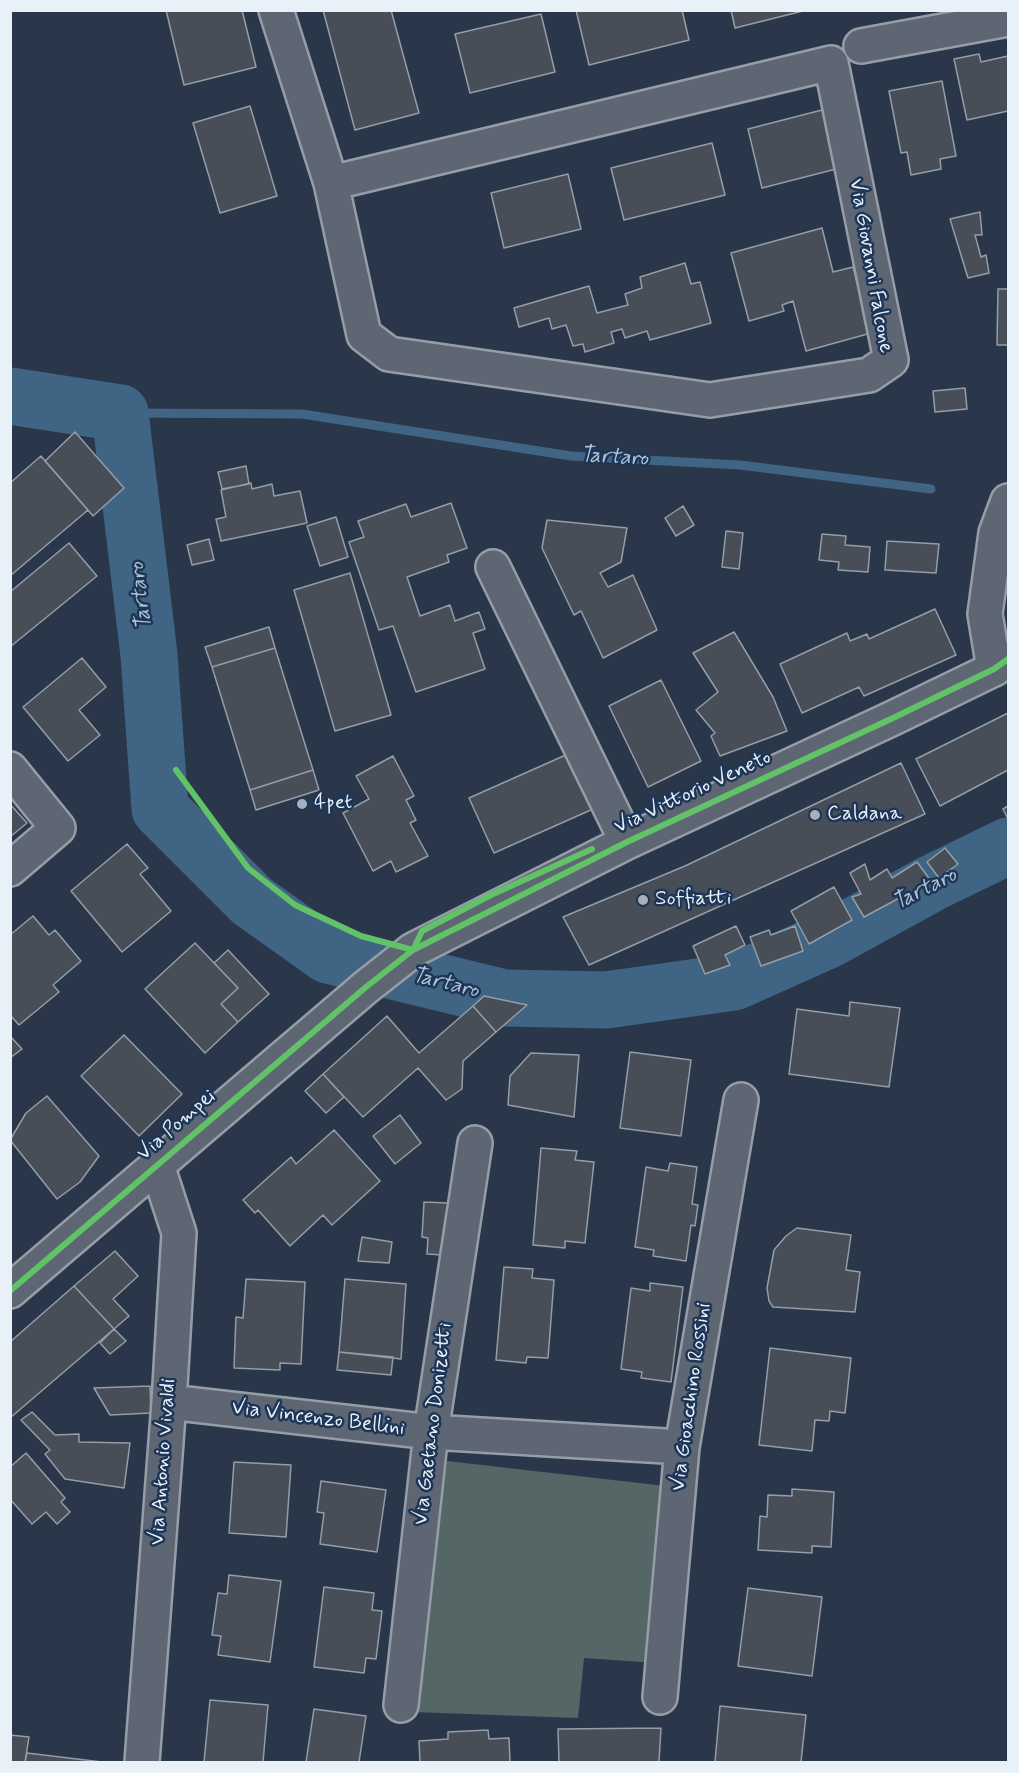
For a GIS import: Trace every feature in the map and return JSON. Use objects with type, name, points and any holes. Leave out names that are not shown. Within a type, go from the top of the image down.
[{"type":"street","name":"Via Giovanni Falcone","points":[[276,10],[331,183],[364,335],[389,354],[710,400],[869,375],[891,360],[831,63],[331,183]]},
{"type":"street","points":[[861,46],[1008,19]]},
{"type":"street","points":[[1001,664],[985,614],[996,533],[1008,501]]},
{"type":"street","name":"Via Vittorio Veneto","points":[[493,567],[627,842]]},
{"type":"street","name":"Via Vittorio Veneto","points":[[366,987],[413,950],[627,842],[1001,664]]},
{"type":"street","points":[[10,769],[58,828],[10,869]]},
{"type":"street","name":"Via Pompei","points":[[10,1291],[366,987]]},
{"type":"street","name":"Via Gioacchino Rossini","points":[[660,1697],[682,1447],[741,1100]]},
{"type":"street","name":"Via Gaetano Donizetti","points":[[401,1705],[431,1432],[475,1143]]},
{"type":"street","name":"Via Antonio Vivaldi","points":[[142,1762],[169,1402],[179,1233],[157,1165]]},
{"type":"street","name":"Via Vincenzo Bellini","points":[[169,1402],[431,1432],[682,1447]]},
{"type":"shaded area","points":[[447,1461],[665,1486],[656,1663],[584,1658],[578,1718],[413,1712]]},
{"type":"building","points":[[166,10],[242,10],[256,67],[184,85]]},
{"type":"building","points":[[323,10],[391,10],[419,113],[355,130]]},
{"type":"building","points":[[576,10],[682,10],[689,40],[589,65]]},
{"type":"building","points":[[731,10],[803,10],[803,11],[735,28]]},
{"type":"building","points":[[541,14],[555,72],[470,93],[455,34]]},
{"type":"building","points":[[979,54],[981,62],[1008,56],[1008,111],[967,120],[954,59]]},
{"type":"building","points":[[942,81],[956,156],[940,159],[941,169],[911,175],[907,152],[901,153],[889,91]]},
{"type":"building","points":[[250,106],[277,196],[220,213],[193,123]]},
{"type":"building","points":[[822,110],[836,169],[762,188],[748,129]]},
{"type":"building","points":[[712,143],[725,195],[624,220],[611,168]]},
{"type":"building","points":[[568,174],[581,229],[504,248],[491,193]]},
{"type":"building","points":[[980,212],[982,235],[975,235],[981,257],[986,255],[989,273],[968,278],[950,219]]},
{"type":"building","points":[[822,228],[833,272],[853,267],[871,333],[806,351],[793,301],[782,305],[784,311],[749,321],[731,253]]},
{"type":"building","points":[[685,263],[691,284],[700,282],[711,323],[650,340],[647,331],[625,338],[622,329],[611,332],[614,343],[585,352],[583,344],[573,346],[566,325],[552,329],[549,318],[519,327],[514,308],[589,286],[597,313],[628,305],[625,294],[642,288],[640,277]]},
{"type":"building","points":[[998,289],[1008,289],[1008,345],[997,345]]},
{"type":"building","points":[[965,388],[967,409],[935,412],[933,391]]},
{"type":"building","points":[[75,432],[124,488],[93,516],[45,461]]},
{"type":"building","points":[[41,456],[88,510],[10,576],[10,483]]},
{"type":"building","points":[[246,466],[249,484],[222,489],[218,472]]},
{"type":"building","points":[[251,483],[252,489],[272,484],[274,496],[300,491],[307,523],[221,541],[216,519],[226,517],[221,490]]},
{"type":"building","points":[[451,503],[467,548],[447,555],[449,562],[407,577],[420,616],[450,605],[455,621],[479,612],[485,629],[473,633],[485,669],[416,692],[393,626],[379,630],[349,542],[364,537],[358,521],[406,504],[411,517]]},
{"type":"building","points":[[683,506],[694,525],[676,536],[665,518]]},
{"type":"building","points":[[336,517],[348,557],[320,566],[307,526]]},
{"type":"building","points":[[547,520],[627,528],[621,562],[600,573],[608,587],[633,575],[657,630],[603,658],[581,611],[574,615],[542,548]]},
{"type":"building","points":[[726,531],[743,533],[739,569],[722,567]]},
{"type":"building","points":[[822,534],[846,536],[845,545],[870,547],[868,572],[838,570],[839,562],[819,560]]},
{"type":"building","points":[[209,539],[214,560],[192,565],[187,545]]},
{"type":"building","points":[[887,541],[939,544],[936,573],[885,570]]},
{"type":"building","points":[[69,543],[97,576],[10,647],[10,592]]},
{"type":"building","points":[[350,573],[391,715],[335,731],[294,590]]},
{"type":"building","points":[[935,609],[956,655],[864,696],[859,687],[802,713],[780,664],[847,633],[850,641],[867,634],[869,639]]},
{"type":"building","points":[[269,627],[275,648],[212,667],[205,647]]},
{"type":"building","points":[[734,632],[773,697],[787,731],[720,756],[711,736],[715,733],[696,710],[718,692],[693,653]]},
{"type":"building","points":[[275,648],[313,770],[250,790],[212,667]]},
{"type":"building","points":[[82,658],[106,687],[79,710],[100,735],[68,761],[23,707]]},
{"type":"building","points":[[661,680],[701,761],[648,787],[609,706]]},
{"type":"building","points":[[1008,713],[1008,770],[940,806],[916,759]]},
{"type":"building","points":[[568,754],[593,809],[494,853],[469,798]]},
{"type":"building","points":[[393,756],[414,796],[406,800],[416,820],[410,823],[428,856],[396,872],[391,861],[373,871],[343,813],[369,799],[356,776]]},
{"type":"building","points":[[901,763],[925,814],[589,965],[563,917],[685,866]]},
{"type":"building","points":[[313,770],[319,790],[256,810],[250,790]]},
{"type":"building","points":[[10,804],[27,823],[10,837]]},
{"type":"building","points":[[1008,806],[1008,819],[1003,809]]},
{"type":"building","points":[[127,844],[148,868],[140,874],[171,911],[122,952],[71,891]]},
{"type":"building","points":[[945,848],[958,864],[939,878],[927,862]]},
{"type":"building","points":[[917,862],[931,881],[864,917],[852,897],[861,894],[850,873],[865,864],[870,880],[887,869],[892,878]]},
{"type":"building","points":[[834,887],[852,920],[809,944],[791,911]]},
{"type":"building","points":[[33,916],[49,935],[55,930],[81,961],[53,985],[59,992],[19,1025],[10,1015],[10,935]]},
{"type":"building","points":[[736,926],[745,945],[725,955],[730,965],[705,974],[693,946]]},
{"type":"building","points":[[795,926],[803,951],[761,966],[750,937],[769,930],[771,935]]},
{"type":"building","points":[[195,943],[238,988],[221,1004],[238,1022],[205,1053],[145,989]]},
{"type":"building","points":[[228,950],[269,994],[238,1022],[221,1004],[238,988],[214,963]]},
{"type":"building","points":[[484,996],[527,1005],[496,1032],[473,1006]]},
{"type":"building","points":[[850,1002],[900,1008],[889,1087],[789,1074],[797,1009],[849,1016]]},
{"type":"building","points":[[473,1006],[496,1032],[463,1061],[462,1089],[446,1100],[418,1068],[363,1117],[323,1074],[387,1016],[419,1053]]},
{"type":"building","points":[[124,1035],[182,1094],[139,1136],[81,1076]]},
{"type":"building","points":[[10,1036],[22,1049],[10,1058]]},
{"type":"building","points":[[630,1052],[691,1060],[681,1136],[620,1128]]},
{"type":"building","points":[[531,1053],[579,1055],[574,1117],[508,1105],[510,1076]]},
{"type":"building","points":[[323,1074],[344,1097],[326,1113],[305,1091]]},
{"type":"building","points":[[47,1096],[99,1156],[80,1182],[57,1199],[10,1140],[26,1113]]},
{"type":"building","points":[[400,1115],[421,1143],[395,1164],[373,1136]]},
{"type":"building","points":[[334,1130],[380,1181],[332,1225],[323,1215],[290,1246],[258,1210],[255,1213],[243,1200],[291,1157],[296,1164]]},
{"type":"building","points":[[541,1148],[577,1151],[575,1160],[594,1162],[585,1243],[565,1241],[565,1248],[533,1245]]},
{"type":"building","points":[[670,1163],[697,1167],[692,1204],[698,1205],[695,1226],[691,1225],[686,1261],[653,1256],[654,1250],[635,1247],[646,1167],[668,1171]]},
{"type":"building","points":[[424,1202],[448,1203],[443,1255],[427,1254],[428,1238],[422,1237]]},
{"type":"building","points":[[797,1228],[851,1235],[846,1270],[860,1272],[855,1312],[773,1307],[769,1301],[767,1288],[774,1250],[786,1236]]},
{"type":"building","points":[[362,1237],[392,1242],[389,1263],[358,1261]]},
{"type":"building","points":[[115,1251],[138,1276],[113,1299],[129,1316],[114,1329],[74,1286]]},
{"type":"building","points":[[504,1267],[533,1269],[532,1278],[554,1280],[548,1358],[527,1357],[526,1363],[496,1360]]},
{"type":"building","points":[[246,1279],[305,1282],[301,1364],[280,1363],[280,1370],[234,1368],[236,1317],[243,1318]]},
{"type":"building","points":[[345,1279],[406,1284],[401,1359],[339,1352]]},
{"type":"building","points":[[650,1283],[683,1287],[671,1382],[641,1378],[642,1372],[621,1369],[631,1288],[650,1291]]},
{"type":"building","points":[[74,1286],[114,1329],[10,1418],[10,1342]]},
{"type":"building","points":[[114,1329],[126,1341],[110,1354],[100,1343]]},
{"type":"building","points":[[770,1348],[851,1358],[845,1413],[830,1411],[829,1421],[815,1420],[812,1451],[759,1445]]},
{"type":"building","points":[[339,1352],[393,1357],[391,1375],[337,1370]]},
{"type":"building","points":[[150,1386],[151,1413],[110,1415],[94,1388]]},
{"type":"building","points":[[32,1412],[55,1435],[79,1434],[79,1442],[130,1443],[124,1488],[65,1479],[45,1454],[50,1450],[21,1420]]},
{"type":"building","points":[[26,1453],[65,1498],[61,1502],[70,1512],[57,1524],[46,1512],[32,1524],[10,1499],[10,1467]]},
{"type":"building","points":[[234,1462],[291,1465],[286,1537],[229,1533]]},
{"type":"building","points":[[321,1481],[386,1490],[377,1552],[320,1544],[324,1513],[317,1512]]},
{"type":"building","points":[[792,1489],[834,1492],[831,1547],[812,1546],[812,1553],[758,1550],[760,1516],[767,1517],[768,1495],[792,1496]]},
{"type":"building","points":[[229,1575],[281,1581],[270,1662],[218,1655],[221,1636],[212,1635],[218,1593],[227,1594]]},
{"type":"building","points":[[324,1587],[374,1593],[372,1610],[382,1611],[376,1659],[366,1658],[364,1673],[314,1667]]},
{"type":"building","points":[[748,1588],[822,1597],[812,1676],[738,1666]]},
{"type":"building","points":[[210,1700],[268,1705],[263,1762],[204,1762]]},
{"type":"building","points":[[720,1706],[806,1715],[801,1762],[715,1762]]},
{"type":"building","points":[[314,1709],[366,1716],[359,1762],[306,1762]]},
{"type":"building","points":[[661,1728],[659,1762],[559,1762],[558,1729]]},
{"type":"building","points":[[488,1730],[489,1739],[509,1738],[510,1762],[420,1762],[419,1741],[448,1739],[448,1732]]},
{"type":"building","points":[[10,1735],[29,1737],[25,1762],[10,1762]]},
{"type":"building","points":[[27,1753],[102,1762],[25,1762]]},
{"type":"waterway","name":"Tartaro","points":[[10,396],[120,413],[149,655],[160,809],[252,901],[328,955],[504,998],[606,1000],[734,982],[828,940],[932,883],[1008,846]]},
{"type":"waterway","name":"Tartaro","points":[[120,413],[302,414],[571,456],[740,465],[931,489]]},
{"type":"cycle path","points":[[10,1291],[366,987],[413,950],[627,842],[893,718],[994,669],[1008,659]]},
{"type":"cycle path","points":[[176,770],[248,868],[295,905],[361,936],[413,950]]},
{"type":"cycle path","points":[[413,950],[422,931],[491,895],[592,849]]},
{"type":"place","name":"4pet","points":[[302,804]]},
{"type":"place","name":"Caldana","points":[[815,815]]},
{"type":"place","name":"Soffiatti","points":[[643,900]]}]
